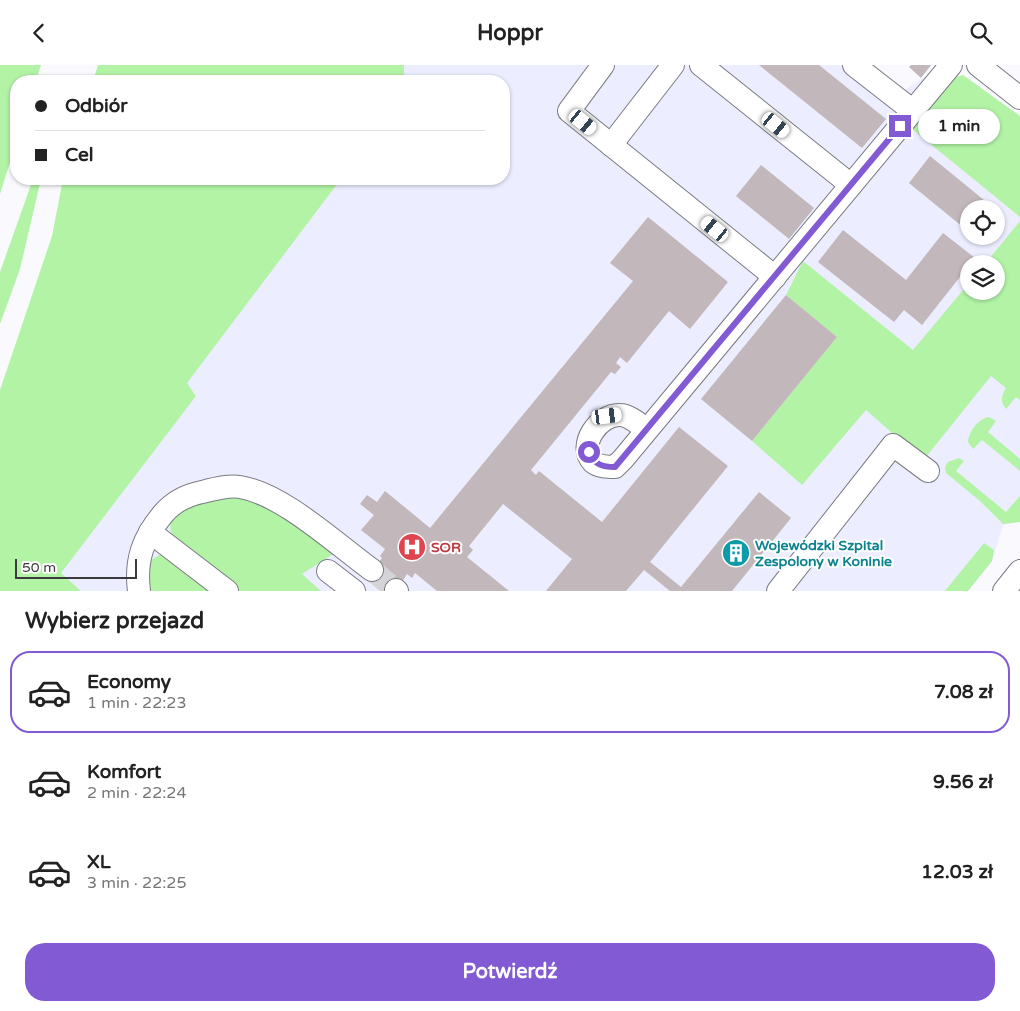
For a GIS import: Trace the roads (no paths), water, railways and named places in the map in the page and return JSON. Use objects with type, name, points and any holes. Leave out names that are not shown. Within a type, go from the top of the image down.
[{"type":"street","points":[[603,65],[570,111],[775,277]]},
{"type":"street","points":[[611,145],[673,65]]},
{"type":"street","points":[[701,65],[851,185]]},
{"type":"street","points":[[854,65],[913,111]]},
{"type":"street","points":[[646,429],[951,65]]},
{"type":"street","points":[[978,65],[1020,98]]},
{"type":"street","points":[[778,591],[893,445],[928,471]]},
{"type":"street","points":[[139,591],[139,556],[150,532],[171,504],[192,494],[238,486],[262,493],[295,512],[372,570]]},
{"type":"street","points":[[150,532],[227,591]]},
{"type":"street","points":[[328,571],[354,591]]},
{"type":"street","points":[[1004,591],[1020,571]]},
{"type":"tunnel","points":[[372,570],[396,590]]},
{"type":"place","name":"SOR","points":[[412,547]]},
{"type":"place","name":"Wojewódzki Szpital Zespolony w Koninie","points":[[736,553]]}]
